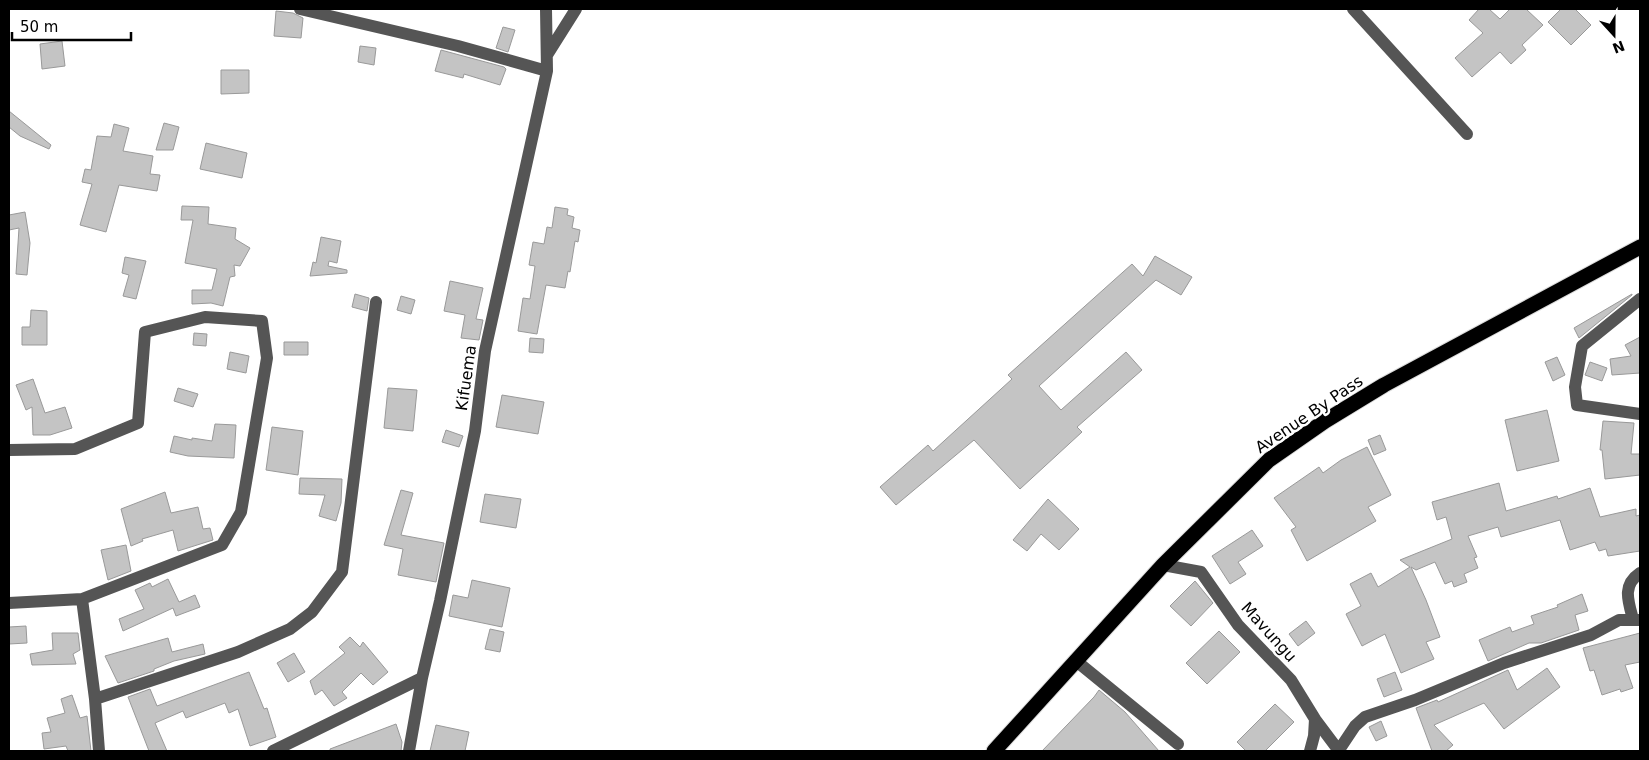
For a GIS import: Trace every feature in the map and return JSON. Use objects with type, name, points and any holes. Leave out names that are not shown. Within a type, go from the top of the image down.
[{"type":"highway","name":"Avenue By Pass","points":[[995,751],[1162,565],[1269,460],[1325,420],[1457,345],[1640,247]]},
{"type":"street","points":[[300,9],[458,46],[547,71]]},
{"type":"street","name":"Kifuema","points":[[409,751],[422,678],[475,432],[485,351],[547,71],[546,9]]},
{"type":"street","points":[[547,55],[576,9]]},
{"type":"street","points":[[1353,9],[1467,134]]},
{"type":"street","points":[[1640,299],[1582,346],[1576,387],[1577,405],[1640,414]]},
{"type":"street","points":[[95,699],[238,652],[290,629],[312,612],[342,572],[376,302]]},
{"type":"street","points":[[9,450],[75,450],[138,424],[145,332],[204,317],[262,321],[267,358],[255,420],[241,512],[222,545],[82,599],[9,603]]},
{"type":"street","name":"Mavungu","points":[[1162,565],[1201,572],[1238,625],[1291,680],[1315,719],[1339,751]]},
{"type":"street","points":[[1339,751],[1355,726],[1366,717],[1415,700],[1504,663],[1591,634],[1619,620],[1637,619],[1627,598],[1628,588],[1634,577],[1640,573]]},
{"type":"street","points":[[82,599],[95,699],[99,751]]},
{"type":"street","points":[[1075,660],[1178,744]]},
{"type":"street","points":[[273,751],[422,678]]},
{"type":"street","points":[[1310,751],[1314,736],[1315,719]]},
{"type":"building","points":[[1479,9],[1489,9],[1500,19],[1510,9],[1526,9],[1543,25],[1522,45],[1526,50],[1511,64],[1500,52],[1472,77],[1455,58],[1483,33],[1469,20]]},
{"type":"building","points":[[1561,9],[1575,9],[1591,25],[1571,45],[1548,22]]},
{"type":"building","points":[[276,11],[293,13],[303,18],[301,38],[274,36]]},
{"type":"building","points":[[503,27],[515,30],[508,52],[496,48]]},
{"type":"building","points":[[62,41],[65,66],[42,69],[40,44]]},
{"type":"building","points":[[360,46],[376,48],[374,65],[358,62]]},
{"type":"building","points":[[441,50],[504,67],[506,69],[500,85],[464,74],[463,78],[435,71]]},
{"type":"building","points":[[221,70],[249,70],[249,93],[221,94]]},
{"type":"building","points":[[9,111],[51,145],[49,149],[20,136],[9,127]]},
{"type":"building","points":[[164,123],[179,127],[173,150],[156,150]]},
{"type":"building","points":[[114,124],[129,128],[123,151],[153,156],[150,174],[160,175],[157,191],[119,185],[106,232],[80,225],[92,184],[82,182],[85,169],[91,170],[97,136],[111,137]]},
{"type":"building","points":[[206,143],[247,153],[242,178],[200,169]]},
{"type":"building","points":[[182,206],[209,207],[208,224],[236,228],[235,239],[250,248],[240,266],[234,265],[235,276],[230,277],[223,306],[211,303],[192,304],[192,290],[212,290],[217,269],[185,263],[193,220],[181,220]]},
{"type":"building","points":[[555,207],[568,209],[567,215],[574,217],[572,228],[580,230],[578,242],[575,241],[570,272],[568,271],[565,288],[546,285],[537,334],[518,331],[523,298],[530,299],[535,266],[529,265],[533,242],[544,244],[547,227],[552,228]]},
{"type":"building","points":[[25,212],[30,243],[27,275],[16,274],[19,228],[9,230],[9,215]]},
{"type":"building","points":[[321,237],[341,241],[337,263],[329,261],[328,266],[347,270],[347,273],[310,276],[313,262],[316,263]]},
{"type":"building","points":[[1155,256],[1192,277],[1181,295],[1156,280],[1039,386],[1061,410],[1126,352],[1142,370],[1077,427],[1082,432],[1020,489],[974,440],[896,505],[880,487],[928,445],[933,451],[1012,379],[1008,375],[1132,264],[1143,276]]},
{"type":"building","points":[[125,257],[146,261],[136,299],[123,296],[129,275],[122,273]]},
{"type":"building","points":[[450,281],[483,288],[476,319],[483,320],[479,340],[461,338],[465,315],[444,311]]},
{"type":"building","points":[[355,294],[369,298],[367,311],[352,307]]},
{"type":"building","points":[[1632,295],[1579,338],[1574,328]]},
{"type":"building","points":[[401,296],[415,300],[411,314],[397,310]]},
{"type":"building","points":[[31,310],[47,311],[47,345],[22,345],[22,327],[30,327]]},
{"type":"building","points":[[194,333],[207,334],[206,346],[193,345]]},
{"type":"building","points":[[1640,337],[1640,373],[1612,375],[1610,359],[1631,356],[1625,345]]},
{"type":"building","points":[[530,338],[544,339],[543,353],[529,352]]},
{"type":"building","points":[[284,342],[308,342],[308,355],[284,355]]},
{"type":"building","points":[[230,352],[249,356],[246,373],[227,369]]},
{"type":"building","points":[[1557,357],[1565,375],[1553,381],[1545,362]]},
{"type":"building","points":[[1590,362],[1607,368],[1602,381],[1585,375]]},
{"type":"building","points":[[33,379],[45,413],[65,407],[72,428],[50,435],[33,435],[32,407],[26,410],[16,385]]},
{"type":"building","points":[[178,388],[198,394],[193,407],[174,401]]},
{"type":"building","points":[[388,388],[417,390],[413,431],[384,428]]},
{"type":"building","points":[[502,395],[544,402],[538,434],[496,427]]},
{"type":"building","points":[[1547,410],[1559,461],[1517,471],[1505,420]]},
{"type":"building","points":[[1603,421],[1634,423],[1631,454],[1640,454],[1640,475],[1605,479],[1602,450],[1600,450]]},
{"type":"building","points":[[215,424],[236,425],[234,458],[188,456],[170,452],[174,436],[192,440],[192,438],[212,441]]},
{"type":"building","points":[[272,427],[303,431],[298,475],[266,470]]},
{"type":"building","points":[[446,430],[463,436],[459,447],[442,442]]},
{"type":"building","points":[[1380,435],[1386,450],[1374,455],[1368,440]]},
{"type":"building","points":[[1367,447],[1391,495],[1368,507],[1376,521],[1307,561],[1291,530],[1296,527],[1274,498],[1319,467],[1323,473],[1341,460]]},
{"type":"building","points":[[300,478],[342,479],[341,503],[336,521],[319,516],[325,495],[299,494]]},
{"type":"building","points":[[1499,483],[1506,511],[1557,496],[1558,499],[1590,488],[1600,517],[1636,509],[1636,516],[1640,515],[1640,551],[1608,556],[1606,549],[1599,551],[1595,542],[1570,550],[1560,520],[1501,537],[1498,527],[1468,536],[1477,557],[1474,558],[1478,568],[1464,574],[1467,582],[1454,587],[1452,581],[1445,584],[1435,562],[1416,570],[1411,567],[1440,637],[1426,642],[1434,659],[1401,673],[1385,634],[1362,646],[1346,614],[1361,606],[1350,584],[1371,573],[1378,587],[1410,567],[1400,560],[1452,539],[1446,517],[1437,520],[1432,502]]},
{"type":"building","points":[[401,490],[413,493],[401,535],[444,543],[436,582],[398,575],[403,549],[384,545]]},
{"type":"building","points":[[165,492],[171,513],[198,507],[203,529],[210,528],[213,540],[178,551],[173,530],[142,539],[143,541],[131,546],[121,509]]},
{"type":"building","points":[[485,494],[521,499],[516,528],[480,522]]},
{"type":"building","points":[[1048,499],[1079,529],[1059,550],[1041,534],[1027,551],[1013,540]]},
{"type":"building","points":[[1252,530],[1263,546],[1238,562],[1246,574],[1230,584],[1212,556]]},
{"type":"building","points":[[126,545],[131,571],[108,580],[101,550]]},
{"type":"building","points":[[168,579],[179,602],[195,595],[200,607],[176,616],[173,608],[123,631],[119,619],[144,609],[135,590],[150,583],[152,587]]},
{"type":"building","points":[[472,580],[510,588],[502,627],[449,616],[453,595],[468,598]]},
{"type":"building","points":[[1195,581],[1213,603],[1191,626],[1170,606]]},
{"type":"building","points":[[1582,594],[1588,611],[1575,615],[1579,630],[1541,643],[1529,643],[1488,661],[1479,640],[1510,627],[1512,632],[1534,624],[1531,616],[1558,607],[1557,605]]},
{"type":"building","points":[[1306,621],[1315,633],[1298,646],[1289,634]]},
{"type":"building","points":[[26,626],[27,643],[9,644],[9,627]]},
{"type":"building","points":[[490,629],[504,632],[500,652],[485,649]]},
{"type":"building","points":[[1219,631],[1240,652],[1207,684],[1186,663]]},
{"type":"building","points":[[52,633],[78,633],[80,650],[73,654],[76,664],[32,665],[30,654],[53,650]]},
{"type":"building","points":[[1640,633],[1640,662],[1625,665],[1633,688],[1621,692],[1620,689],[1602,695],[1594,670],[1590,671],[1583,648]]},
{"type":"building","points":[[350,637],[360,647],[363,642],[388,672],[373,685],[361,673],[342,692],[347,698],[334,706],[322,690],[315,695],[310,681],[345,653],[339,647]]},
{"type":"building","points":[[168,638],[172,652],[203,644],[205,654],[174,661],[154,669],[154,671],[118,683],[105,656]]},
{"type":"building","points":[[294,653],[305,672],[288,682],[277,663]]},
{"type":"building","points":[[1547,668],[1560,687],[1504,729],[1484,703],[1434,725],[1453,745],[1446,751],[1432,751],[1416,708],[1437,700],[1438,702],[1508,670],[1517,690]]},
{"type":"building","points":[[249,672],[264,709],[267,708],[276,737],[250,746],[238,709],[229,713],[225,703],[186,718],[183,711],[155,723],[167,751],[149,751],[128,697],[150,689],[157,706]]},
{"type":"building","points":[[1395,672],[1402,690],[1384,697],[1377,679]]},
{"type":"building","points":[[1099,690],[1125,712],[1159,751],[1042,751]]},
{"type":"building","points":[[72,695],[80,718],[87,716],[91,751],[68,751],[66,746],[44,749],[42,733],[51,732],[47,718],[65,713],[61,699]]},
{"type":"building","points":[[1275,704],[1294,722],[1265,751],[1246,751],[1237,742]]},
{"type":"building","points":[[1381,721],[1387,736],[1376,741],[1369,727]]},
{"type":"building","points":[[396,724],[402,742],[401,751],[330,751],[330,749]]},
{"type":"building","points":[[436,725],[469,732],[465,751],[430,751]]}]
